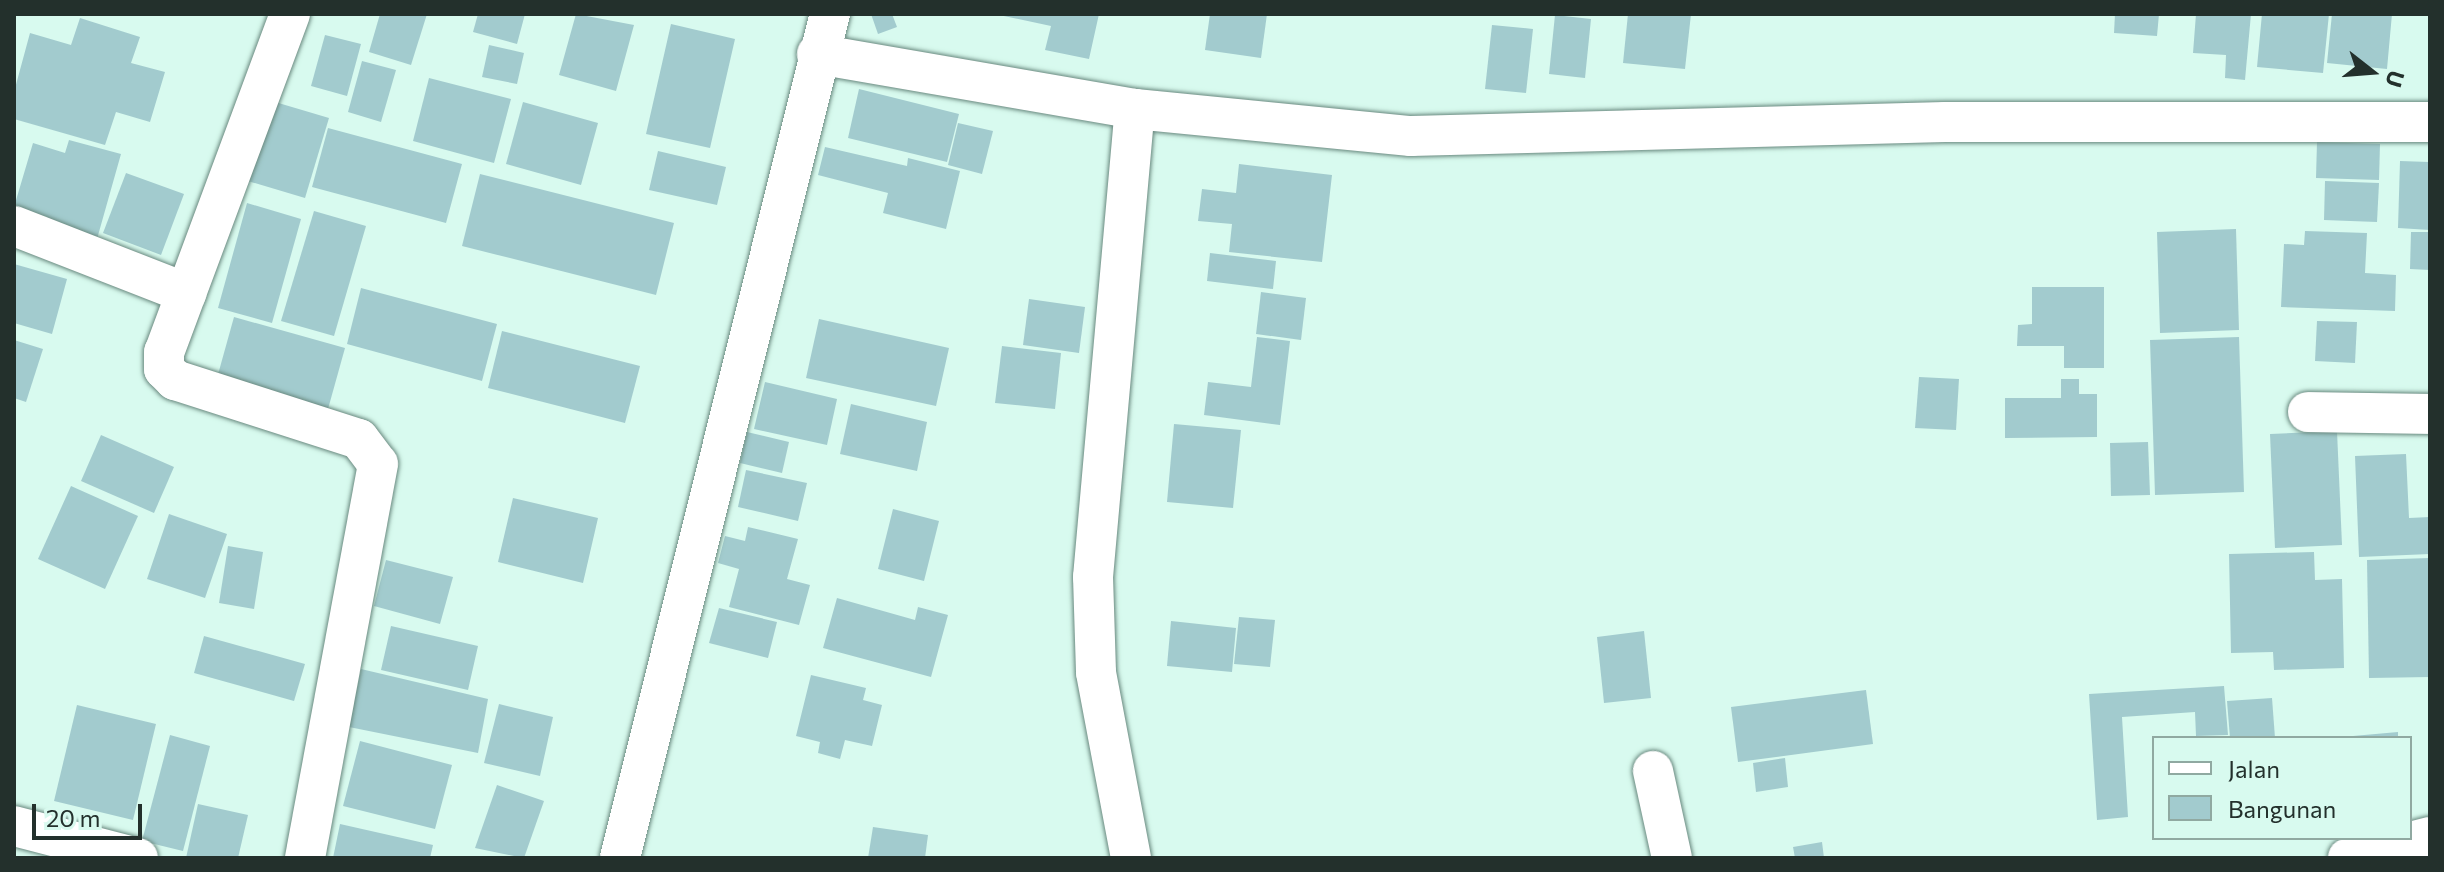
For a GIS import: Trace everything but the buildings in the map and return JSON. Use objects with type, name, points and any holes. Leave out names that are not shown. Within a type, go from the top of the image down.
[{"type":"street","points":[[290,14],[164,352],[164,369],[175,380],[359,439],[378,464],[305,858]]},
{"type":"street","points":[[620,858],[817,54],[830,14]]},
{"type":"street","points":[[817,54],[1135,109],[1277,126],[1426,136],[1945,122],[2430,122]]},
{"type":"street","points":[[1131,858],[1096,672],[1093,577],[1135,109]]},
{"type":"street","points":[[14,226],[186,293]]},
{"type":"street","points":[[2308,412],[2430,414]]},
{"type":"street","points":[[1653,771],[1672,858]]},
{"type":"street","points":[[14,826],[138,858]]},
{"type":"street","points":[[2348,858],[2430,837]]}]
